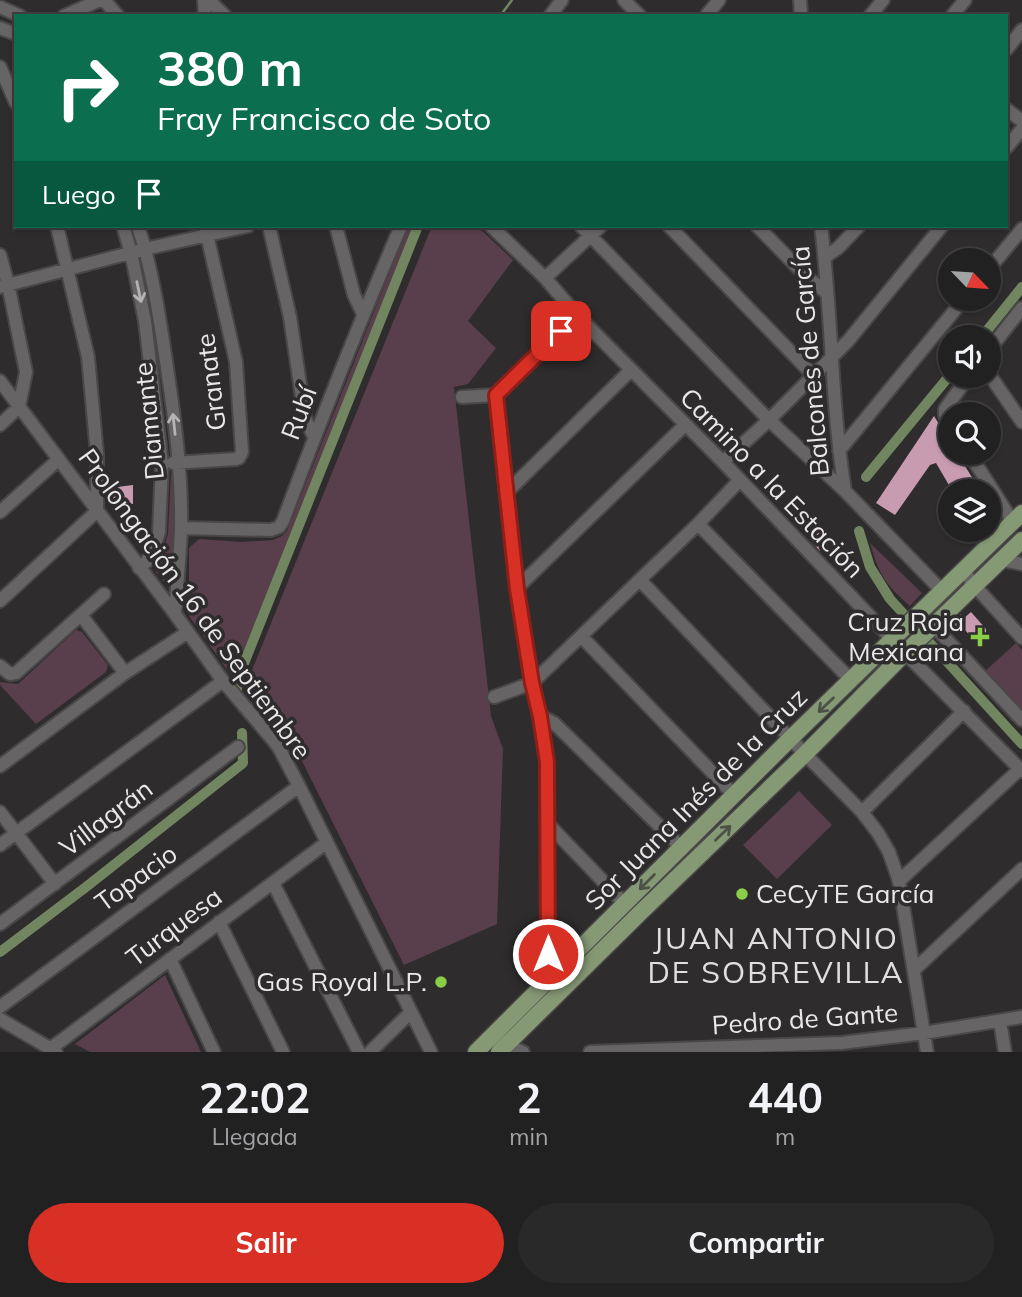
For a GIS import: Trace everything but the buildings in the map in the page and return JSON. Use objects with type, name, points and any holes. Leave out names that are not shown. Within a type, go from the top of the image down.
[{"type":"main road","name":"Sor Juana Inés de la Cruz","points":[[500,1044],[548,980],[1017,517]]},
{"type":"main road","name":"Sor Juana Inés de la Cruz","points":[[476,1052],[500,1044],[640,913],[1022,540]]},
{"type":"street","points":[[69,14],[102,0],[115,14]]},
{"type":"street","points":[[207,0],[223,14]]},
{"type":"street","points":[[708,14],[719,0]]},
{"type":"street","points":[[872,14],[883,0]]},
{"type":"street","points":[[1008,48],[1022,30]]},
{"type":"street","points":[[0,67],[14,98]]},
{"type":"street","points":[[1008,146],[1022,129]]},
{"type":"street","points":[[0,601],[97,511],[97,454],[88,357],[58,228]]},
{"type":"street","name":"Diamante","points":[[123,228],[131,253],[145,321],[162,464],[159,532],[147,561],[139,568]]},
{"type":"street","name":"Diamante","points":[[139,228],[162,330],[178,462],[181,528],[175,614]]},
{"type":"street","points":[[4,285],[131,253],[206,230],[227,228]]},
{"type":"street","points":[[269,228],[290,317],[305,418],[314,437]]},
{"type":"street","points":[[337,228],[354,295],[363,314]]},
{"type":"street","name":"Rubí","points":[[181,528],[271,530],[279,527],[363,314],[400,228]]},
{"type":"street","name":"Camino a la Estación","points":[[493,228],[545,278],[577,315],[740,481],[909,649],[1021,770]]},
{"type":"street","points":[[583,228],[769,420],[845,491],[942,591]]},
{"type":"street","points":[[545,278],[599,228]]},
{"type":"street","points":[[671,228],[814,376]]},
{"type":"street","points":[[759,228],[807,277],[827,293]]},
{"type":"street","name":"Balcones de García","points":[[821,228],[839,451],[845,491]]},
{"type":"street","points":[[825,257],[857,228]]},
{"type":"street","points":[[723,462],[848,341],[940,228]]},
{"type":"street","points":[[1001,254],[1022,229]]},
{"type":"street","name":"Granate","points":[[162,464],[236,459],[242,452],[236,362],[206,230]]},
{"type":"street","points":[[0,255],[4,285],[16,320],[26,372],[19,407],[0,425]]},
{"type":"street","points":[[0,302],[16,320]]},
{"type":"street","points":[[1001,335],[1022,308]]},
{"type":"street","points":[[839,451],[953,312]]},
{"type":"street","points":[[462,397],[496,395],[577,315]]},
{"type":"street","points":[[507,492],[631,370]]},
{"type":"street","name":"Prolongación 16 de Septiembre","points":[[0,381],[223,681],[278,747],[431,1052]]},
{"type":"street","points":[[999,388],[1022,422]]},
{"type":"street","points":[[496,395],[517,589],[547,762],[548,980]]},
{"type":"street","points":[[517,589],[685,425]]},
{"type":"street","points":[[0,512],[59,459]]},
{"type":"street","points":[[978,465],[1017,517]]},
{"type":"street","points":[[494,697],[532,683],[740,481]]},
{"type":"street","points":[[698,524],[851,680]]},
{"type":"street","points":[[1002,560],[1022,564]]},
{"type":"street","points":[[963,569],[974,585],[1018,628],[1022,638]]},
{"type":"street","points":[[640,580],[862,812],[878,833],[899,881],[927,1052]]},
{"type":"street","points":[[0,666],[10,674],[16,673],[104,594]]},
{"type":"street","points":[[81,615],[125,673]]},
{"type":"street","points":[[932,627],[1022,720]]},
{"type":"street","points":[[0,766],[125,673],[188,632]]},
{"type":"street","points":[[581,636],[734,795]]},
{"type":"street","points":[[0,845],[223,681]]},
{"type":"street","points":[[862,812],[964,711]]},
{"type":"street","points":[[540,716],[554,723],[682,848]]},
{"type":"street","name":"Villagrán","points":[[0,924],[238,747]]},
{"type":"street","points":[[899,881],[1021,770]]},
{"type":"street","name":"Topacio","points":[[0,1007],[299,786]]},
{"type":"street","points":[[0,812],[55,884]]},
{"type":"street","points":[[549,825],[625,904]]},
{"type":"street","name":"Turquesa","points":[[53,1050],[326,843]]},
{"type":"street","points":[[914,970],[1022,869]]},
{"type":"street","points":[[273,883],[359,1052]]},
{"type":"street","points":[[219,922],[283,1052]]},
{"type":"street","points":[[170,959],[214,1052]]},
{"type":"street","points":[[370,1052],[411,1012]]},
{"type":"street","name":"Pedro de Gante","points":[[590,1052],[842,1048],[1022,1017]]},
{"type":"street","points":[[0,1018],[53,1050]]},
{"type":"street","points":[[1000,1021],[1004,1052]]},
{"type":"street","points":[[500,1044],[523,1052]]},
{"type":"shaded area","points":[[407,228],[413,228],[236,670],[230,674],[189,616],[189,548],[199,539],[242,542],[273,540],[287,531]]},
{"type":"shaded area","points":[[431,228],[479,228],[513,260],[468,321],[496,348],[468,384],[454,387],[491,716],[503,749],[497,924],[404,965],[294,745],[248,692],[250,675]]},
{"type":"shaded area","points":[[171,473],[177,475],[173,583],[167,586],[153,568],[168,534]]},
{"type":"shaded area","points":[[870,543],[922,593],[910,606],[884,578]]},
{"type":"shaded area","points":[[76,630],[82,632],[108,665],[106,672],[36,724],[0,682],[18,684]]},
{"type":"shaded area","points":[[1016,643],[1022,650],[1022,712],[983,673]]},
{"type":"shaded area","points":[[799,791],[832,825],[777,879],[743,845]]},
{"type":"shaded area","points":[[165,975],[201,1052],[90,1052],[75,1044]]},
{"type":"waterway","points":[[502,14],[512,0]]},
{"type":"waterway","points":[[237,691],[237,681],[417,228]]},
{"type":"waterway","points":[[991,325],[1022,287]]},
{"type":"waterway","points":[[866,477],[939,388]]},
{"type":"waterway","points":[[859,531],[870,567],[890,599],[1022,744]]},
{"type":"waterway","points":[[0,952],[243,763],[242,733]]},
{"type":"place","name":"Cruz Roja Mexicana","points":[[980,637]]},
{"type":"place","name":"CeCyTE García","points":[[742,894]]},
{"type":"place","name":"Gas Royal L.P.","points":[[441,982]]},
{"type":"district","name":"JUAN ANTONIO DE SOBREVILLA","points":[[776,956]]},
{"type":"route","points":[[548,954],[547,762],[517,589],[496,395],[561,331]]}]
